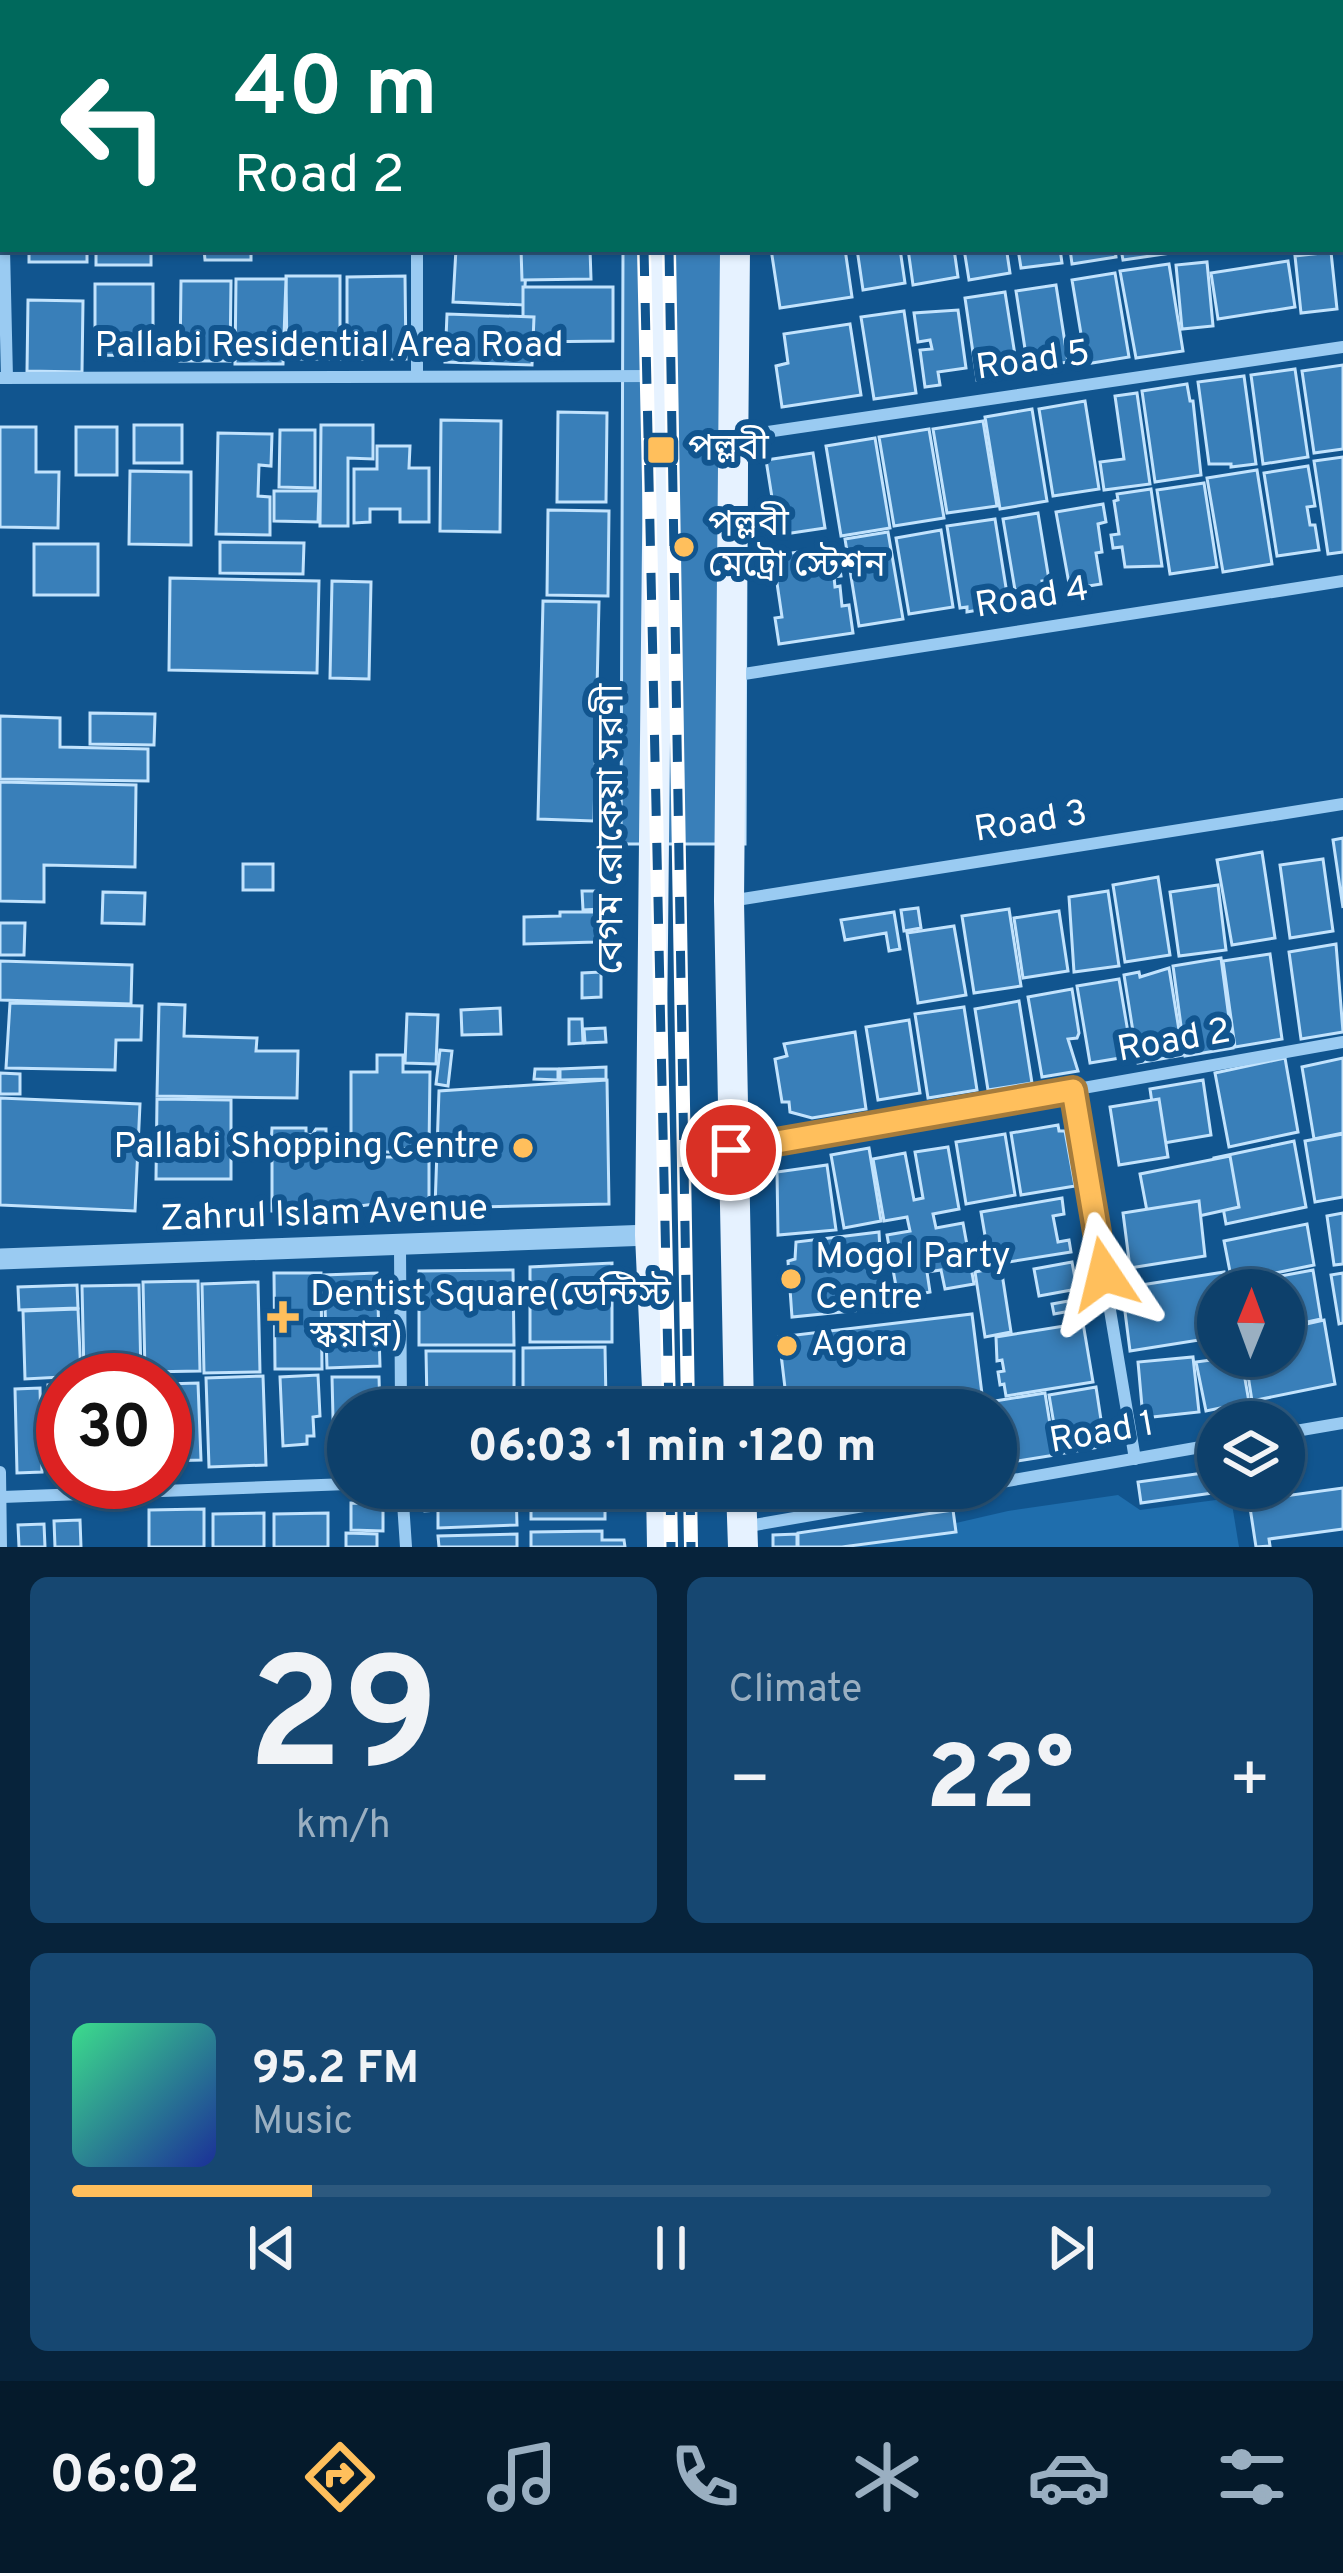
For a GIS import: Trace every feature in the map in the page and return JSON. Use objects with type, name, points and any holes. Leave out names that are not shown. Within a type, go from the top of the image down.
[{"type":"main road","name":"বেগম রোকেয়া সরণী","points":[[657,1389],[650,1235],[660,252]]},
{"type":"main road","points":[[735,252],[729,902],[738,1389]]},
{"type":"main road","points":[[661,1509],[662,1547]]},
{"type":"street","points":[[3,378],[4,252]]},
{"type":"street","points":[[416,252],[417,376]]},
{"type":"street","name":"Road 5","points":[[732,437],[1343,347]]},
{"type":"street","name":"Pallabi Residential Area Road","points":[[3,378],[658,376]]},
{"type":"street","name":"Road 4","points":[[730,676],[1343,581]]},
{"type":"street","name":"Road 3","points":[[729,902],[1343,804]]},
{"type":"street","name":"Road 2","points":[[731,1150],[1343,1042]]},
{"type":"street","points":[[1073,1090],[1136,1459]]},
{"type":"street","name":"Zahrul Islam Avenue","points":[[0,1258],[650,1235]]},
{"type":"street","points":[[400,1247],[401,1389]]},
{"type":"street","points":[[1305,1429],[1343,1423]]},
{"type":"street","name":"Road 1","points":[[1017,1479],[1197,1448]]},
{"type":"street","points":[[0,1472],[2,1547]]},
{"type":"street","points":[[2,1497],[327,1485]]},
{"type":"street","points":[[403,1509],[406,1547]]},
{"type":"street","points":[[743,1537],[871,1509]]},
{"type":"shaded area","points":[[1118,1495],[1140,1510],[1197,1502],[1197,1509],[1233,1509],[1239,1547],[852,1547],[1008,1511]]},
{"type":"building","points":[[29,252],[87,252],[87,262],[29,262]]},
{"type":"building","points":[[96,252],[151,252],[151,265],[96,265]]},
{"type":"building","points":[[204,252],[251,252],[251,260],[205,260]]},
{"type":"building","points":[[456,252],[527,252],[524,305],[453,302]]},
{"type":"building","points":[[521,252],[590,252],[591,279],[522,280]]},
{"type":"building","name":"পল্লবী মেট্রো স্টেশন","points":[[623,252],[747,252],[745,844],[621,844]]},
{"type":"building","points":[[771,252],[845,252],[852,297],[780,308]]},
{"type":"building","points":[[857,252],[900,252],[905,283],[863,290]]},
{"type":"building","points":[[908,252],[954,252],[958,277],[913,285]]},
{"type":"building","points":[[964,252],[1013,252],[1007,253],[1010,273],[969,280]]},
{"type":"building","points":[[1018,252],[1060,252],[1062,263],[1021,268]]},
{"type":"building","points":[[1070,252],[1115,252],[1116,257],[1072,264]]},
{"type":"building","points":[[1122,252],[1171,253],[1123,260]]},
{"type":"building","points":[[1331,252],[1337,309],[1301,313],[1295,256]]},
{"type":"building","points":[[1288,261],[1295,307],[1218,319],[1211,273]]},
{"type":"building","points":[[1207,262],[1213,326],[1182,329],[1176,265]]},
{"type":"building","points":[[1169,264],[1183,351],[1136,358],[1120,271]]},
{"type":"building","points":[[1115,273],[1129,357],[1086,364],[1072,280]]},
{"type":"building","points":[[286,276],[340,276],[340,359],[287,359]]},
{"type":"building","points":[[405,276],[406,359],[347,359],[347,277]]},
{"type":"building","points":[[236,279],[286,279],[283,364],[235,364]]},
{"type":"building","points":[[181,281],[231,281],[230,361],[180,361]]},
{"type":"building","points":[[95,284],[153,284],[153,356],[95,355]]},
{"type":"building","points":[[1056,285],[1068,362],[1028,368],[1016,291]]},
{"type":"building","points":[[523,287],[613,287],[613,341],[523,342]]},
{"type":"building","points":[[1005,292],[1018,374],[977,380],[965,298]]},
{"type":"building","points":[[28,300],[83,301],[82,372],[27,371]]},
{"type":"building","points":[[958,310],[966,368],[938,372],[940,385],[925,387],[920,350],[932,349],[930,340],[918,342],[914,313]]},
{"type":"building","points":[[904,311],[916,393],[874,399],[861,317]]},
{"type":"building","points":[[447,314],[534,317],[532,365],[445,362]]},
{"type":"building","points":[[850,324],[861,395],[782,407],[776,366],[788,363],[784,334]]},
{"type":"building","points":[[1343,365],[1343,449],[1314,453],[1302,371]]},
{"type":"building","points":[[1295,369],[1308,457],[1263,464],[1251,375]]},
{"type":"building","points":[[1244,376],[1256,464],[1209,464],[1198,382]]},
{"type":"building","points":[[1187,384],[1201,475],[1155,482],[1142,391]]},
{"type":"building","points":[[1137,393],[1150,484],[1104,490],[1100,462],[1124,459],[1115,396]]},
{"type":"building","points":[[1085,401],[1099,489],[1053,496],[1039,409]]},
{"type":"building","points":[[1032,409],[1047,501],[1000,509],[985,417]]},
{"type":"building","points":[[558,412],[607,413],[606,502],[557,502]]},
{"type":"building","points":[[441,420],[501,421],[500,532],[440,531]]},
{"type":"building","points":[[983,421],[997,506],[947,513],[933,429]]},
{"type":"building","points":[[134,425],[182,425],[182,463],[134,463]]},
{"type":"building","points":[[321,425],[373,425],[373,459],[348,458],[348,526],[320,526]]},
{"type":"building","points":[[0,427],[36,427],[36,472],[59,472],[58,528],[0,527]]},
{"type":"building","points":[[76,427],[117,427],[117,475],[76,475]]},
{"type":"building","points":[[929,429],[944,518],[894,526],[879,437]]},
{"type":"building","points":[[280,430],[315,430],[315,488],[279,487]]},
{"type":"building","points":[[218,433],[272,434],[271,466],[259,465],[258,496],[270,497],[270,535],[216,534]]},
{"type":"building","points":[[875,438],[890,528],[841,536],[826,446]]},
{"type":"building","points":[[377,446],[410,446],[409,468],[429,468],[429,522],[400,522],[400,509],[370,509],[370,522],[354,523],[354,469],[377,469]]},
{"type":"building","points":[[813,453],[825,528],[778,535],[766,460]]},
{"type":"building","points":[[1343,457],[1343,552],[1328,554],[1314,461]]},
{"type":"building","points":[[1308,466],[1315,506],[1307,507],[1319,550],[1277,556],[1264,473]]},
{"type":"building","points":[[1257,470],[1272,564],[1223,572],[1207,478]]},
{"type":"building","points":[[130,471],[191,472],[191,545],[129,544]]},
{"type":"building","points":[[1204,483],[1217,567],[1170,574],[1157,490]]},
{"type":"building","points":[[1151,489],[1162,566],[1125,567],[1122,547],[1113,548],[1111,535],[1119,534],[1114,501],[1117,494]]},
{"type":"building","points":[[274,491],[319,491],[318,522],[274,521]]},
{"type":"building","points":[[1103,504],[1106,522],[1098,524],[1102,552],[1096,553],[1101,584],[1070,589],[1056,512]]},
{"type":"building","points":[[548,510],[609,511],[608,596],[547,595]]},
{"type":"building","points":[[1038,513],[1049,580],[1042,581],[1043,588],[1015,590],[1003,519]]},
{"type":"building","points":[[995,519],[1008,600],[1000,601],[1001,606],[967,612],[967,607],[960,608],[947,526]]},
{"type":"building","points":[[941,530],[953,607],[909,614],[896,538]]},
{"type":"building","points":[[888,532],[903,619],[859,626],[845,539]]},
{"type":"building","points":[[220,542],[304,543],[303,574],[220,573]]},
{"type":"building","points":[[34,544],[98,544],[98,595],[34,595]]},
{"type":"building","points":[[836,546],[841,576],[834,577],[835,587],[840,586],[842,606],[849,605],[853,633],[779,644],[775,618],[782,617],[773,556]]},
{"type":"building","points":[[170,578],[319,581],[317,673],[169,670]]},
{"type":"building","points":[[332,581],[371,582],[369,679],[330,678]]},
{"type":"building","points":[[543,601],[599,602],[594,821],[538,819]]},
{"type":"building","points":[[90,713],[155,714],[154,745],[90,744]]},
{"type":"building","points":[[0,716],[60,718],[60,747],[148,749],[148,781],[0,779]]},
{"type":"building","points":[[0,782],[136,785],[135,867],[44,865],[44,902],[0,901]]},
{"type":"building","points":[[1343,838],[1343,908],[1333,840]]},
{"type":"building","points":[[1262,852],[1275,938],[1232,945],[1217,860]]},
{"type":"building","points":[[1323,859],[1333,931],[1290,938],[1280,865]]},
{"type":"building","points":[[243,864],[273,864],[273,890],[243,890]]},
{"type":"building","points":[[1158,877],[1170,955],[1125,962],[1113,885]]},
{"type":"building","points":[[1218,885],[1226,950],[1179,956],[1170,892]]},
{"type":"building","points":[[582,891],[601,891],[601,909],[583,910]]},
{"type":"building","points":[[1108,891],[1119,966],[1074,972],[1069,897]]},
{"type":"building","points":[[103,892],[145,893],[144,924],[102,923]]},
{"type":"building","points":[[918,908],[921,928],[904,931],[901,910]]},
{"type":"building","points":[[1009,909],[1021,986],[974,993],[962,916]]},
{"type":"building","points":[[1059,911],[1068,971],[1023,978],[1014,918]]},
{"type":"building","points":[[560,912],[595,912],[596,942],[524,944],[524,917],[560,916]]},
{"type":"building","points":[[894,912],[900,949],[889,951],[886,933],[845,940],[841,920]]},
{"type":"building","points":[[0,923],[25,923],[24,955],[0,955]]},
{"type":"building","points":[[954,926],[966,995],[918,1003],[907,933]]},
{"type":"building","points":[[1336,944],[1343,1032],[1301,1039],[1289,952]]},
{"type":"building","points":[[1270,954],[1282,1039],[1235,1047],[1223,961]]},
{"type":"building","points":[[1221,958],[1233,1048],[1185,1056],[1173,966]]},
{"type":"building","points":[[0,961],[132,965],[131,1004],[0,1000]]},
{"type":"building","points":[[1169,968],[1183,1055],[1138,1063],[1124,975],[1139,972],[1140,977]]},
{"type":"building","points":[[601,972],[601,997],[582,998],[582,973]]},
{"type":"building","points":[[1119,979],[1132,1056],[1090,1063],[1077,986]]},
{"type":"building","points":[[1072,989],[1079,1033],[1068,1039],[1078,1071],[1042,1077],[1028,997]]},
{"type":"building","points":[[1019,1001],[1032,1083],[988,1090],[975,1009]]},
{"type":"building","points":[[10,1003],[142,1006],[141,1040],[116,1040],[115,1070],[6,1068]]},
{"type":"building","points":[[159,1004],[185,1005],[184,1036],[257,1038],[256,1051],[298,1051],[297,1098],[157,1096]]},
{"type":"building","points":[[964,1007],[977,1090],[928,1098],[915,1014]]},
{"type":"building","points":[[500,1008],[501,1034],[462,1035],[461,1010]]},
{"type":"building","points":[[407,1014],[438,1015],[436,1064],[405,1063]]},
{"type":"building","points":[[569,1019],[582,1019],[583,1043],[569,1044]]},
{"type":"building","points":[[909,1020],[920,1093],[878,1100],[866,1027]]},
{"type":"building","points":[[605,1028],[606,1042],[585,1043],[584,1029]]},
{"type":"building","points":[[855,1032],[866,1109],[812,1118],[790,1112],[789,1102],[782,1102],[775,1059],[787,1056],[784,1044]]},
{"type":"building","points":[[440,1050],[452,1051],[448,1086],[436,1084]]},
{"type":"building","points":[[377,1055],[403,1055],[403,1072],[430,1072],[429,1149],[404,1149],[404,1153],[351,1150],[351,1072],[377,1072]]},
{"type":"building","points":[[1285,1058],[1298,1132],[1229,1147],[1215,1073]]},
{"type":"building","points":[[1343,1058],[1343,1133],[1314,1139],[1302,1067]]},
{"type":"building","points":[[606,1067],[606,1079],[560,1080],[560,1069]]},
{"type":"building","points":[[535,1069],[558,1069],[558,1080],[534,1079]]},
{"type":"building","points":[[0,1073],[20,1074],[20,1094],[0,1094]]},
{"type":"building","name":"Pallabi Shopping Centre","points":[[607,1080],[609,1204],[435,1208],[439,1091]]},
{"type":"building","points":[[1203,1080],[1211,1135],[1158,1144],[1150,1089]]},
{"type":"building","points":[[0,1098],[140,1104],[135,1211],[0,1205]]},
{"type":"building","points":[[157,1099],[231,1100],[231,1179],[156,1179]]},
{"type":"building","points":[[1159,1099],[1168,1157],[1119,1165],[1110,1107]]},
{"type":"building","points":[[1058,1125],[1059,1131],[1065,1131],[1075,1186],[1021,1195],[1011,1133]]},
{"type":"building","points":[[272,1128],[306,1128],[306,1134],[312,1135],[316,1129],[326,1129],[326,1157],[429,1157],[429,1204],[394,1205],[395,1201],[339,1209],[304,1203],[305,1211],[272,1211],[272,1151],[277,1148],[271,1145]]},
{"type":"building","points":[[1005,1134],[1015,1195],[966,1204],[956,1142]]},
{"type":"building","points":[[1343,1134],[1343,1197],[1315,1202],[1305,1141]]},
{"type":"building","points":[[1294,1141],[1306,1207],[1226,1224],[1214,1158]]},
{"type":"building","points":[[948,1147],[959,1209],[933,1214],[936,1228],[963,1223],[974,1284],[945,1289],[941,1270],[927,1272],[930,1292],[898,1298],[887,1235],[910,1231],[907,1217],[884,1221],[873,1159],[905,1153],[914,1200],[923,1198],[915,1152]]},
{"type":"building","points":[[869,1148],[881,1221],[844,1228],[831,1155]]},
{"type":"building","points":[[1230,1156],[1239,1207],[1150,1227],[1140,1174]]},
{"type":"building","points":[[827,1165],[836,1230],[778,1235],[777,1172]]},
{"type":"building","points":[[1062,1198],[1064,1214],[1053,1216],[1058,1242],[1069,1240],[1071,1252],[990,1265],[981,1212]]},
{"type":"building","points":[[1199,1201],[1205,1256],[1130,1268],[1123,1213]]},
{"type":"building","points":[[1343,1213],[1343,1264],[1334,1265],[1327,1216]]},
{"type":"building","points":[[1307,1224],[1314,1265],[1229,1269],[1224,1241]]},
{"type":"building","points":[[879,1232],[883,1308],[792,1317],[788,1261],[795,1259],[796,1242]]},
{"type":"building","points":[[1072,1262],[1077,1289],[1039,1296],[1034,1269]]},
{"type":"building","points":[[612,1263],[612,1342],[530,1342],[530,1267]]},
{"type":"building","points":[[1001,1267],[1011,1332],[985,1337],[975,1272]]},
{"type":"building","points":[[513,1270],[514,1345],[419,1345],[419,1271]]},
{"type":"building","points":[[1313,1270],[1321,1319],[1305,1322],[1305,1271]]},
{"type":"building","points":[[274,1273],[321,1273],[322,1369],[275,1369]]},
{"type":"building","points":[[377,1273],[380,1366],[327,1368],[324,1275]]},
{"type":"building","points":[[1343,1273],[1343,1323],[1339,1324],[1331,1275]]},
{"type":"building","points":[[1197,1276],[1197,1340],[1130,1351],[1122,1288]]},
{"type":"building","points":[[198,1281],[200,1371],[192,1371],[192,1353],[145,1353],[143,1282]]},
{"type":"building","points":[[258,1282],[260,1372],[204,1373],[202,1284]]},
{"type":"building","points":[[77,1285],[78,1308],[19,1310],[18,1287]]},
{"type":"building","points":[[139,1285],[140,1353],[83,1353],[82,1286]]},
{"type":"building","points":[[1074,1300],[1076,1310],[1054,1314],[1052,1304]]},
{"type":"building","points":[[78,1309],[80,1353],[36,1353],[36,1378],[25,1379],[23,1311]]},
{"type":"building","points":[[972,1314],[981,1389],[785,1389],[779,1337]]},
{"type":"building","points":[[1324,1320],[1335,1384],[1252,1401],[1248,1377],[1305,1377],[1305,1324]]},
{"type":"building","points":[[1083,1323],[1093,1382],[1017,1394],[1017,1389],[1005,1389],[1000,1385],[998,1372],[1004,1371],[1002,1360],[997,1361],[996,1337]]},
{"type":"building","points":[[605,1347],[606,1389],[523,1389],[523,1348]]},
{"type":"building","points":[[426,1351],[514,1351],[514,1389],[427,1389]]},
{"type":"building","points":[[1193,1357],[1197,1412],[1143,1418],[1138,1362]]},
{"type":"building","points":[[318,1375],[320,1416],[313,1417],[314,1436],[307,1436],[307,1444],[283,1446],[280,1377]]},
{"type":"building","points":[[263,1376],[266,1465],[209,1467],[206,1378]]},
{"type":"building","points":[[332,1377],[379,1377],[379,1389],[332,1389]]},
{"type":"building","points":[[1199,1377],[1245,1377],[1249,1401],[1204,1401]]},
{"type":"building","points":[[192,1383],[198,1383],[201,1460],[192,1460]]},
{"type":"building","points":[[1096,1387],[1105,1446],[1059,1454],[1049,1395]]},
{"type":"building","points":[[36,1388],[36,1472],[17,1473],[15,1389]]},
{"type":"building","points":[[1045,1393],[1055,1455],[1017,1461],[1017,1397]]},
{"type":"building","points":[[1197,1474],[1197,1495],[1141,1503],[1138,1482]]},
{"type":"building","points":[[1343,1488],[1343,1529],[1269,1539],[1270,1546],[1256,1547],[1250,1509],[1305,1509],[1305,1493]]},
{"type":"building","points":[[204,1509],[204,1547],[149,1547],[149,1510]]},
{"type":"building","points":[[351,1509],[383,1509],[383,1531],[351,1530]]},
{"type":"building","points":[[425,1509],[517,1509],[517,1525],[438,1528],[438,1510]]},
{"type":"building","points":[[531,1509],[605,1509],[605,1519],[531,1519]]},
{"type":"building","points":[[953,1510],[956,1532],[842,1547],[798,1547],[798,1533]]},
{"type":"building","points":[[264,1513],[264,1547],[213,1547],[213,1514]]},
{"type":"building","points":[[328,1513],[328,1547],[274,1547],[274,1514]]},
{"type":"building","points":[[80,1520],[81,1547],[55,1547],[54,1521]]},
{"type":"building","points":[[44,1524],[45,1547],[19,1547],[18,1525]]},
{"type":"building","points":[[602,1531],[602,1540],[624,1540],[625,1547],[531,1547],[531,1532]]},
{"type":"building","points":[[346,1533],[377,1534],[377,1547],[346,1547]]},
{"type":"building","points":[[517,1534],[517,1547],[439,1547],[438,1536]]},
{"type":"building","points":[[797,1534],[797,1547],[773,1547],[773,1535]]},
{"type":"railway","points":[[644,252],[669,1389]]},
{"type":"railway","points":[[669,252],[688,1389]]},
{"type":"railway","points":[[670,1509],[671,1547]]},
{"type":"railway","points":[[690,1509],[691,1547]]},
{"type":"place","name":"পল্লবী","points":[[661,450]]},
{"type":"place","name":"পল্লবী মেট্রো স্টেশন","points":[[684,547]]},
{"type":"place","name":"Pallabi Shopping Centre","points":[[523,1148]]},
{"type":"place","name":"Mogol Party Centre","points":[[791,1279]]},
{"type":"place","name":"Dentist Square(ডেন্টিস্ট স্কয়ার)","points":[[283,1317]]},
{"type":"place","name":"Agora","points":[[787,1346]]},
{"type":"route","points":[[731,1150],[1073,1090],[1104,1274]]}]
